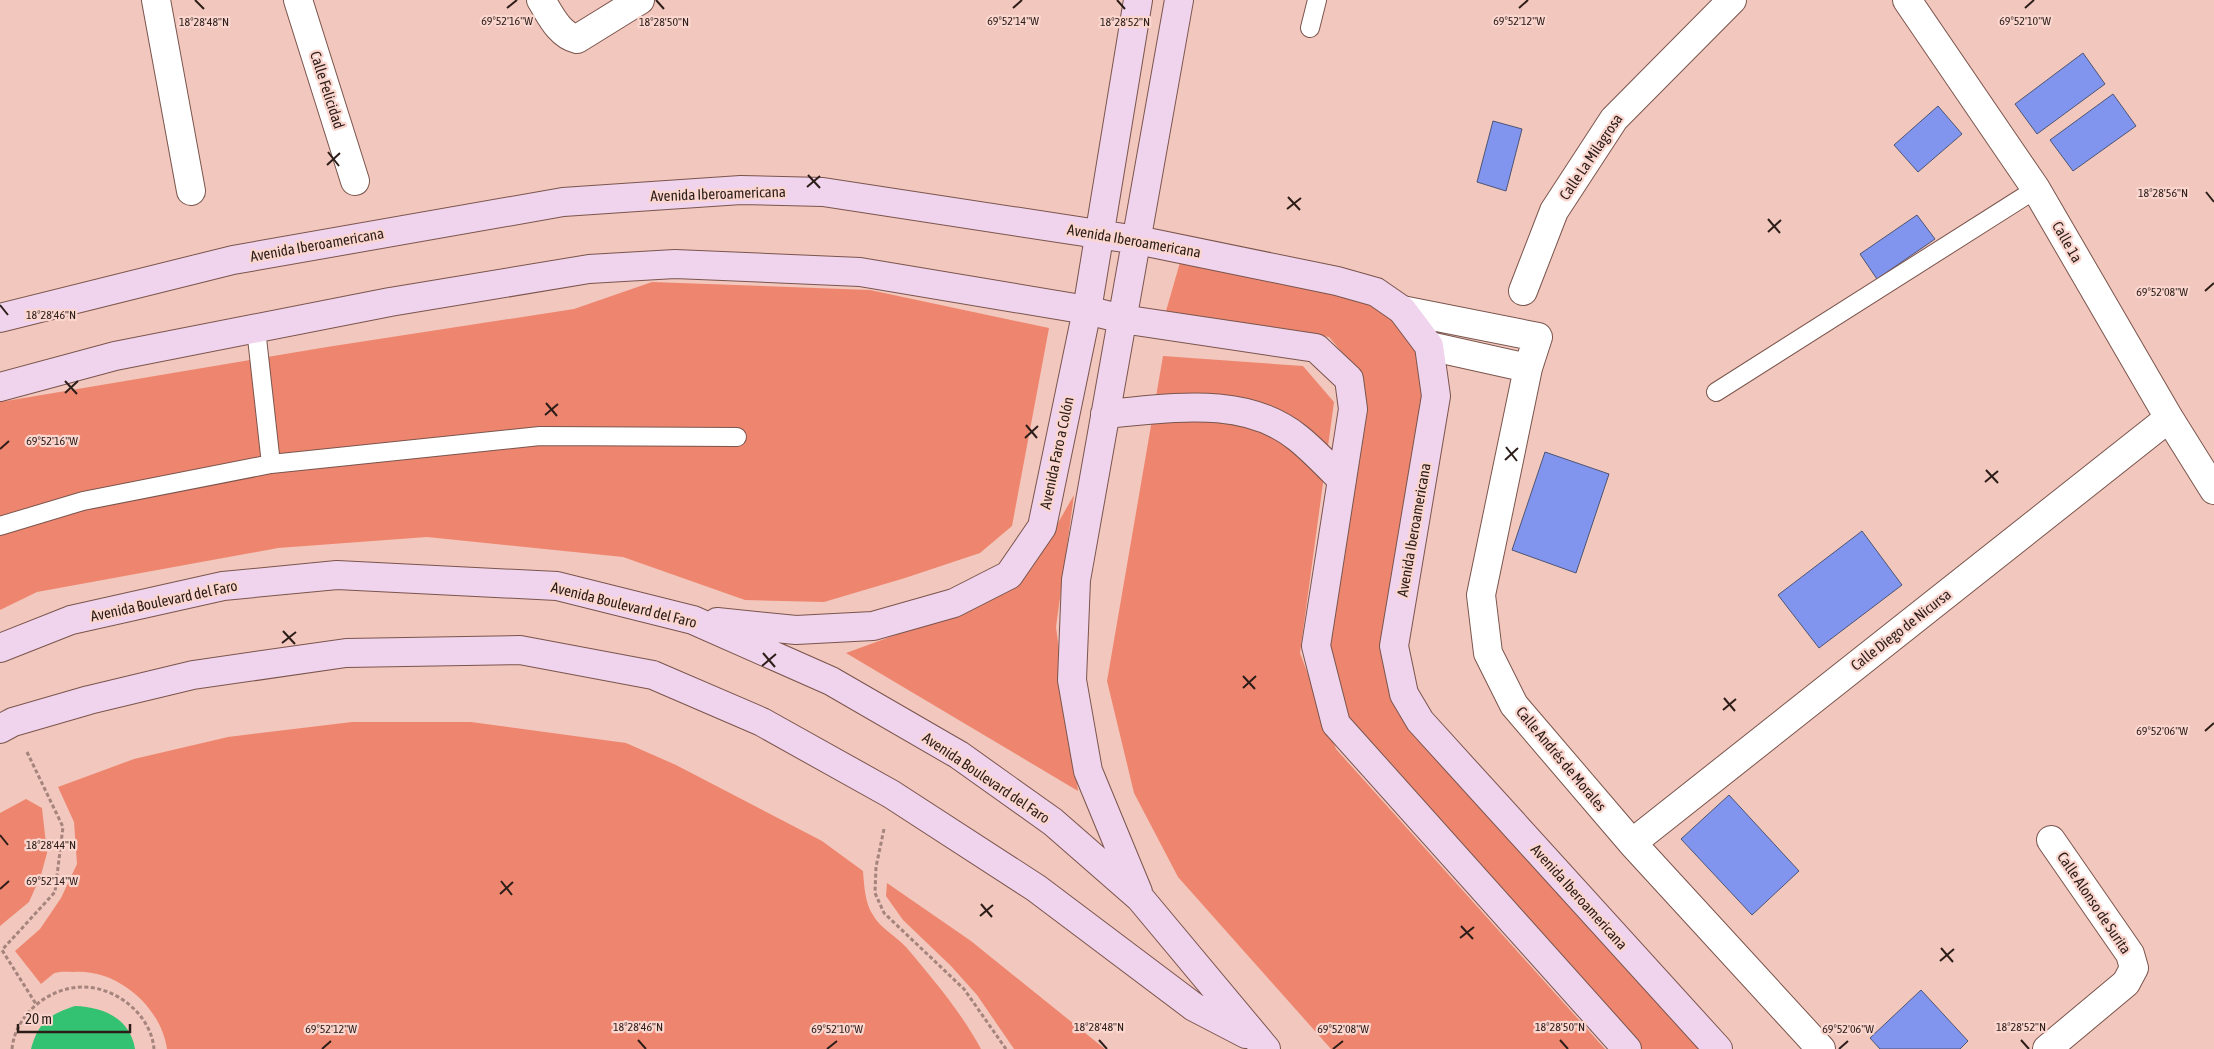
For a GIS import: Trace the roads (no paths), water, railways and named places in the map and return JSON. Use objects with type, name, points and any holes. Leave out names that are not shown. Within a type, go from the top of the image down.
[{"type":"street","points":[[156,0],[190,191]]},
{"type":"street","name":"Calle Felicidad","points":[[298,0],[355,181]]},
{"type":"street","points":[[541,0],[558,26],[570,37],[577,39],[640,0]]},
{"type":"street","name":"Avenida Faro a Colón","points":[[692,620],[796,630],[873,626],[954,603],[1009,575],[1042,527],[1087,310],[1138,0]]},
{"type":"street","points":[[1140,898],[1088,771],[1072,680],[1076,580],[1179,0]]},
{"type":"street","name":"Calle La Milagrosa","points":[[1523,291],[1554,212],[1614,119],[1732,0]]},
{"type":"street","name":"Calle 1a","points":[[1908,0],[2036,189],[2169,418],[2214,490]]},
{"type":"street","name":"Avenida Iberoamericana","points":[[0,318],[233,260],[563,202],[740,190],[823,192],[1137,240],[1337,281],[1376,292],[1402,310],[1429,346],[1436,396],[1394,646],[1404,694],[1420,721],[1718,1049]]},
{"type":"street","points":[[0,387],[115,356],[390,302],[590,269],[675,264],[860,272],[1087,310],[1122,318],[1316,348],[1349,379],[1353,409],[1316,646],[1336,724],[1627,1049]]},
{"type":"street","name":"Calle Andrés de Morales","points":[[1402,310],[1538,337],[1528,368],[1481,595],[1488,654],[1514,705],[1632,843],[1821,1049]]},
{"type":"street","points":[[1429,346],[1528,368]]},
{"type":"street","points":[[1104,414],[1202,408],[1238,411],[1270,421],[1297,437],[1342,480]]},
{"type":"street","name":"Calle Diego de Nicursa","points":[[1632,843],[2169,418]]},
{"type":"street","name":"Avenida Boulevard del Faro","points":[[0,648],[71,620],[224,586],[337,575],[557,586],[692,620],[831,681],[958,755],[1053,822],[1140,898],[1262,1045]]},
{"type":"street","name":"Avenida Boulevard del Faro","points":[[7,726],[89,700],[212,672],[346,653],[520,650],[653,675],[762,722],[891,794],[1036,888],[1194,1007],[1262,1045]]},
{"type":"street","name":"Calle Alonso de Surita","points":[[2047,1049],[2126,983],[2134,968],[2130,954],[2051,840]]},
{"type":"lane","points":[[1310,28],[1317,0]]},
{"type":"lane","points":[[1716,392],[2036,189]]},
{"type":"lane","points":[[256,329],[271,464]]},
{"type":"lane","points":[[0,526],[83,501],[271,464],[540,436],[737,437]]}]
